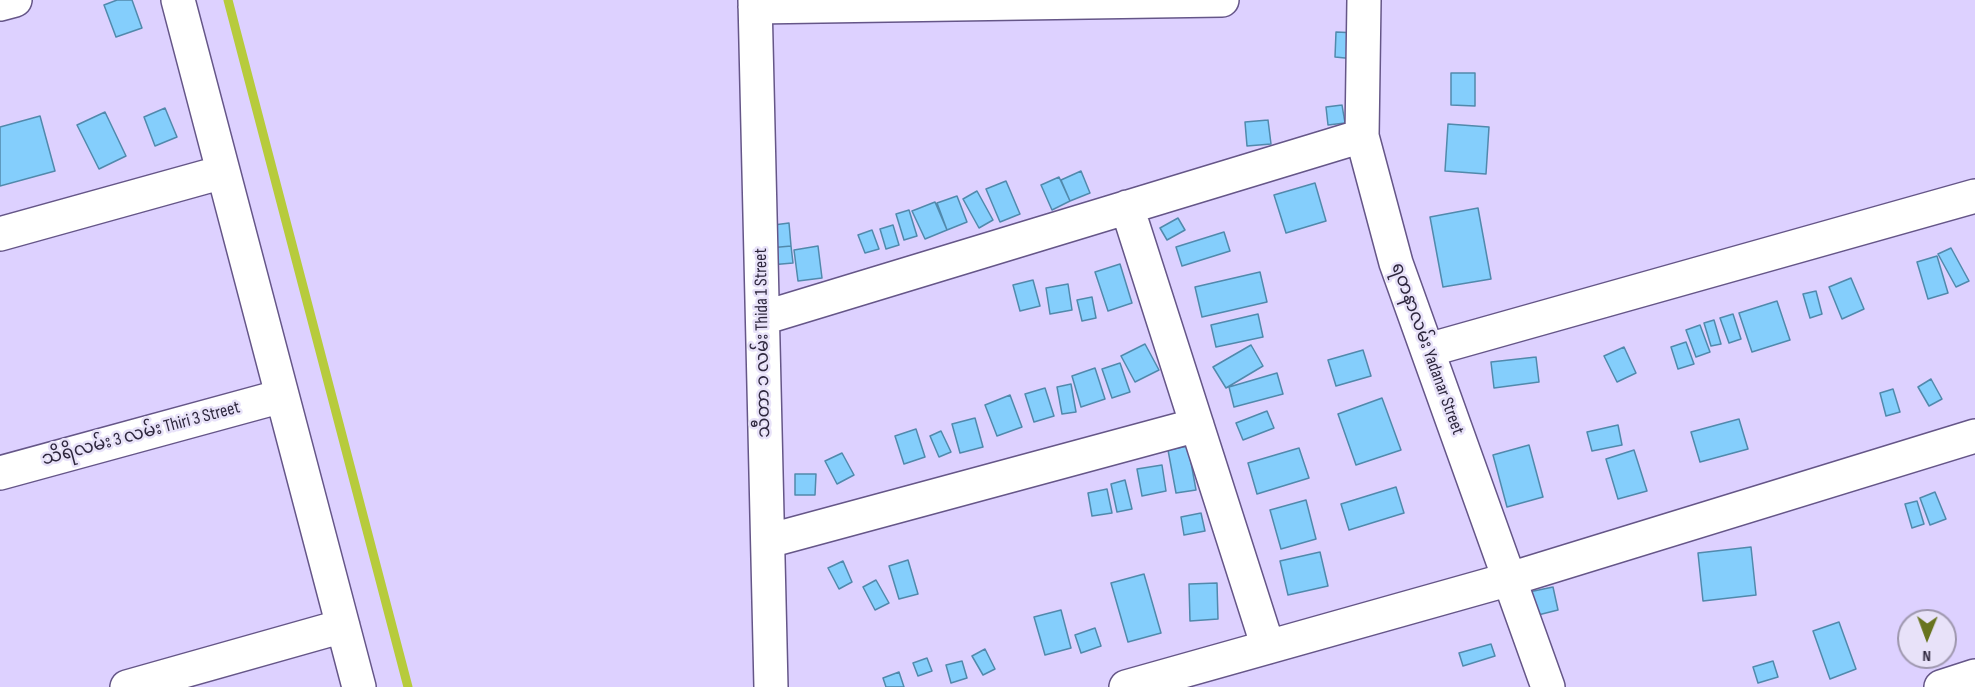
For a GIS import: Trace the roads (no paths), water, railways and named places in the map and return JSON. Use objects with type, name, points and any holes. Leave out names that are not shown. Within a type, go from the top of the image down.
[{"type":"street","points":[[0,4],[15,0]]},
{"type":"street","points":[[178,0],[359,687]]},
{"type":"street","points":[[755,4],[1222,0]]},
{"type":"street","name":"ရတနာလမ်း Yadanar Street","points":[[1364,0],[1362,136],[1396,262],[1548,687]]},
{"type":"street","name":"သီတာ ၁ လမ်း Thida 1 Street","points":[[755,4],[771,687]]},
{"type":"street","points":[[763,318],[1362,136]]},
{"type":"street","points":[[0,234],[223,172]]},
{"type":"street","points":[[1428,350],[1975,196]]},
{"type":"street","points":[[1127,207],[1268,647]]},
{"type":"street","name":"သိရိလမ်း 3 လမ်း Thiri 3 Street","points":[[0,473],[282,396]]},
{"type":"street","points":[[768,541],[1197,425]]},
{"type":"street","points":[[1126,687],[1510,579],[1975,436]]},
{"type":"street","points":[[126,687],[343,626]]},
{"type":"street","points":[[1941,687],[1975,676]]},
{"type":"waterway","points":[[228,0],[408,687]]}]
